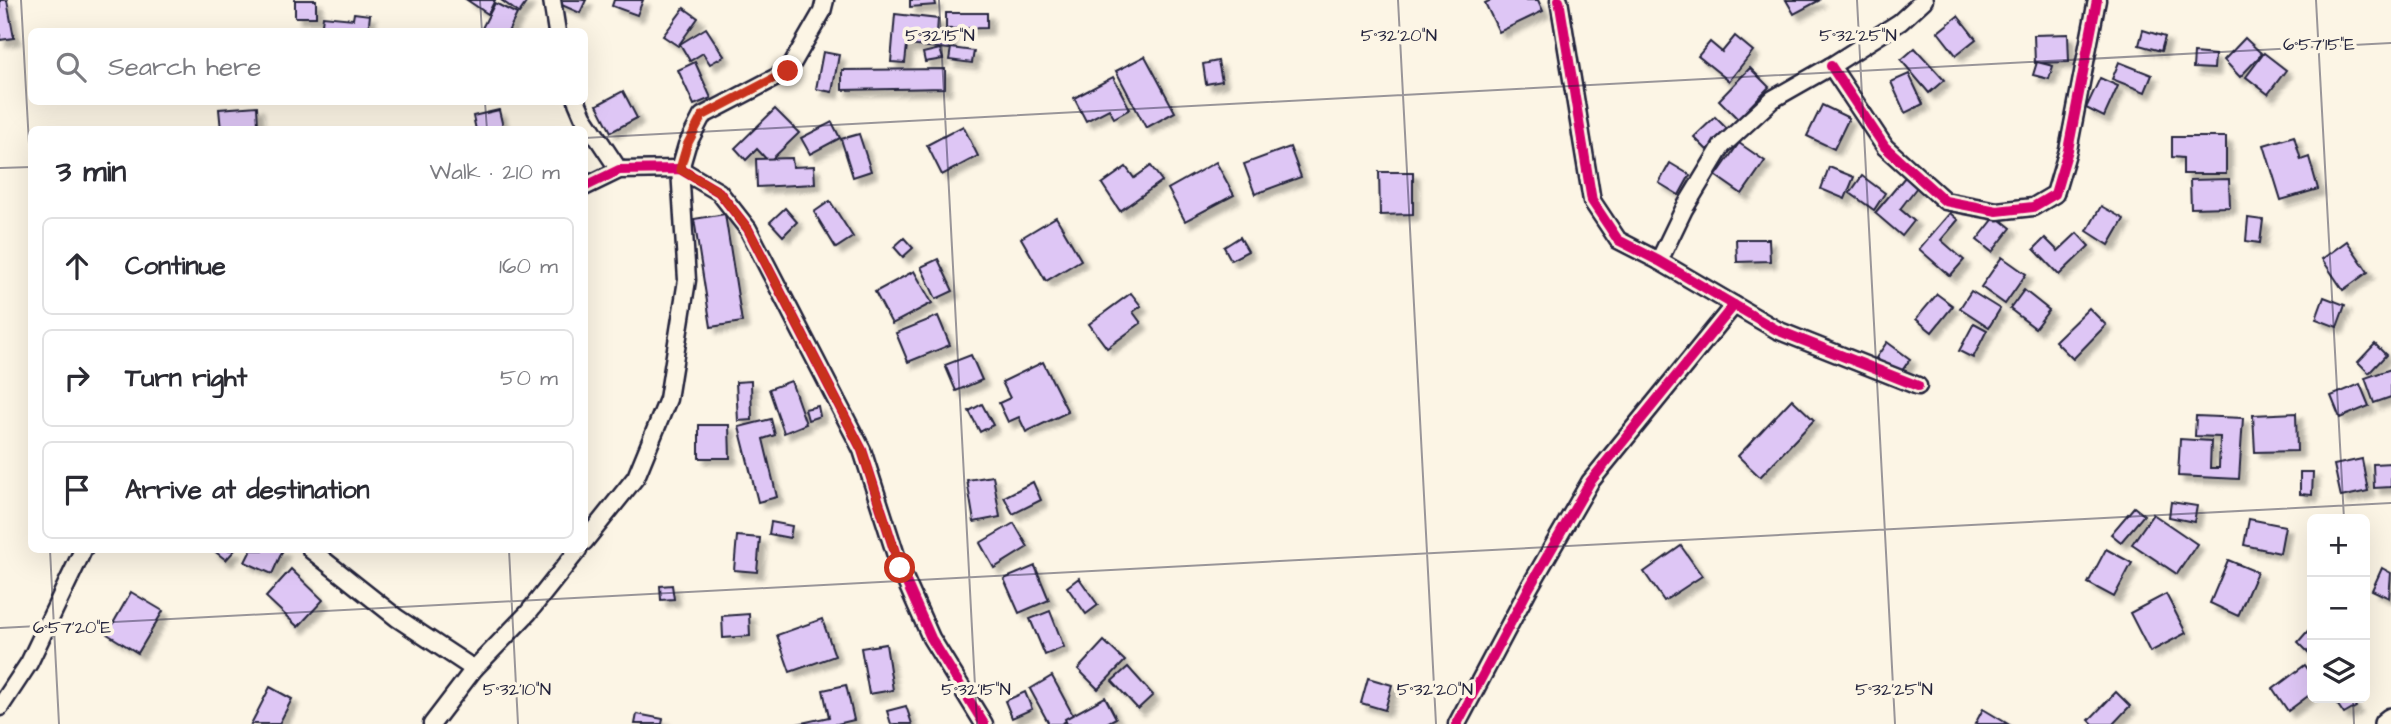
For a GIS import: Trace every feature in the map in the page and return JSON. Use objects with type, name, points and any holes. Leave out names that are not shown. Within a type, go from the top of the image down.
[{"type":"street","points":[[552,0],[556,28]]},
{"type":"street","points":[[588,537],[636,477],[668,399],[687,280],[680,169],[687,145],[702,116],[788,71],[822,12],[825,0]]},
{"type":"street","points":[[1559,0],[1592,201],[1618,240],[1777,330],[1918,386]]},
{"type":"street","points":[[1659,261],[1684,209],[1722,146],[1773,99],[1900,22],[1924,0]]},
{"type":"street","points":[[1831,66],[1885,147],[1945,201],[1997,211],[2033,207],[2055,194],[2068,150],[2096,0]]},
{"type":"street","points":[[578,105],[619,170]]},
{"type":"street","points":[[588,185],[619,170],[680,169],[719,192],[748,229],[862,450],[900,568],[931,638],[984,724]]},
{"type":"street","points":[[1457,724],[1529,588],[1591,482],[1734,305]]},
{"type":"street","points":[[0,707],[29,663],[82,553]]},
{"type":"street","points":[[315,553],[397,618],[474,669]]},
{"type":"street","points":[[432,724],[474,669],[528,613],[576,553]]},
{"type":"street","points":[[2386,724],[2391,720]]},
{"type":"building","points":[[0,0],[7,0],[14,38],[0,40]]},
{"type":"building","points":[[295,0],[316,0],[316,17],[295,17]]},
{"type":"building","points":[[467,0],[495,0],[488,14]]},
{"type":"building","points":[[501,0],[528,0],[519,13]]},
{"type":"building","points":[[558,0],[586,0],[580,13],[557,3]]},
{"type":"building","points":[[614,0],[643,0],[637,15],[612,6]]},
{"type":"building","points":[[910,0],[935,0],[936,5],[910,7]]},
{"type":"building","points":[[1491,0],[1538,0],[1543,11],[1499,32],[1485,3]]},
{"type":"building","points":[[1786,0],[1820,0],[1794,14]]},
{"type":"building","points":[[495,3],[517,14],[510,28],[482,28]]},
{"type":"building","points":[[684,8],[698,18],[678,46],[663,36]]},
{"type":"building","points":[[354,13],[370,15],[368,28],[322,28],[323,16],[353,19]]},
{"type":"building","points":[[946,13],[987,13],[987,28],[946,29]]},
{"type":"building","points":[[895,14],[938,19],[937,33],[951,35],[949,49],[907,45],[905,63],[891,62]]},
{"type":"building","points":[[1958,16],[1976,39],[1956,55],[1938,32]]},
{"type":"building","points":[[706,28],[724,56],[710,64],[703,53],[690,61],[680,44]]},
{"type":"building","points":[[2143,30],[2165,37],[2161,51],[2139,45]]},
{"type":"building","points":[[2068,34],[2069,62],[2035,63],[2034,35]]},
{"type":"building","points":[[1735,36],[1753,51],[1729,81],[1698,56],[1710,42],[1722,52]]},
{"type":"building","points":[[2245,38],[2262,54],[2240,77],[2224,60]]},
{"type":"building","points":[[951,48],[974,51],[972,63],[949,60]]},
{"type":"building","points":[[1915,48],[1944,80],[1929,93],[1901,60]]},
{"type":"building","points":[[940,49],[943,59],[925,62],[923,53]]},
{"type":"building","points":[[823,52],[839,55],[832,92],[816,89]]},
{"type":"building","points":[[2194,53],[2215,55],[2214,69],[2193,68]]},
{"type":"building","points":[[2264,53],[2286,70],[2268,94],[2246,77]]},
{"type":"building","points":[[1145,56],[1175,112],[1146,128],[1116,71]]},
{"type":"building","points":[[1218,61],[1222,81],[1206,84],[1203,64]]},
{"type":"building","points":[[695,62],[711,98],[694,105],[678,70]]},
{"type":"building","points":[[2037,62],[2053,66],[2049,79],[2033,75]]},
{"type":"building","points":[[2119,62],[2152,75],[2145,92],[2112,79]]},
{"type":"building","points":[[1750,68],[1769,87],[1738,119],[1719,100]]},
{"type":"building","points":[[945,69],[945,88],[842,90],[842,70]]},
{"type":"building","points":[[1909,74],[1923,104],[1905,113],[1891,82]]},
{"type":"building","points":[[1113,77],[1130,109],[1114,118],[1109,109],[1086,121],[1074,98]]},
{"type":"building","points":[[2100,78],[2118,86],[2104,117],[2086,108]]},
{"type":"building","points":[[623,91],[637,118],[611,132],[597,105]]},
{"type":"building","points":[[1822,105],[1849,118],[1834,149],[1807,136]]},
{"type":"building","points":[[257,106],[258,126],[221,126],[219,109]]},
{"type":"building","points":[[775,109],[799,133],[769,162],[757,149],[746,160],[735,148]]},
{"type":"building","points":[[499,110],[503,126],[475,126],[473,116]]},
{"type":"building","points":[[1715,117],[1728,130],[1707,150],[1694,137]]},
{"type":"building","points":[[832,122],[840,138],[810,154],[801,138]]},
{"type":"building","points":[[963,126],[978,156],[942,175],[927,145]]},
{"type":"building","points":[[859,134],[871,171],[853,177],[841,139]]},
{"type":"building","points":[[2294,136],[2301,160],[2309,157],[2318,189],[2281,200],[2264,145]]},
{"type":"building","points":[[2172,137],[2226,137],[2226,174],[2183,174],[2183,158],[2172,157]]},
{"type":"building","points":[[1739,143],[1765,161],[1742,194],[1716,176]]},
{"type":"building","points":[[1290,147],[1301,177],[1255,194],[1244,164]]},
{"type":"building","points":[[792,158],[793,167],[814,166],[815,184],[757,187],[756,159]]},
{"type":"building","points":[[1216,162],[1234,195],[1185,221],[1168,189]]},
{"type":"building","points":[[1670,163],[1690,175],[1679,195],[1659,183]]},
{"type":"building","points":[[1151,166],[1162,181],[1120,211],[1102,184],[1126,167],[1134,178]]},
{"type":"building","points":[[1829,167],[1854,177],[1845,199],[1821,189]]},
{"type":"building","points":[[1379,172],[1413,172],[1413,214],[1380,215]]},
{"type":"building","points":[[1862,176],[1885,193],[1874,210],[1850,193]]},
{"type":"building","points":[[1905,177],[1917,187],[1900,209],[1914,221],[1902,236],[1875,213]]},
{"type":"building","points":[[2229,179],[2230,207],[2191,208],[2190,180]]},
{"type":"building","points":[[830,201],[853,237],[836,248],[814,212]]},
{"type":"building","points":[[2101,206],[2124,219],[2109,245],[2087,231]]},
{"type":"building","points":[[785,208],[797,222],[783,236],[770,222]]},
{"type":"building","points":[[1950,213],[1958,220],[1941,240],[1964,260],[1950,276],[1919,249]]},
{"type":"building","points":[[725,214],[742,322],[711,327],[694,219]]},
{"type":"building","points":[[1996,216],[2011,228],[1992,252],[1977,240]]},
{"type":"building","points":[[1056,217],[1081,260],[1046,281],[1021,238]]},
{"type":"building","points":[[2248,218],[2263,220],[2260,243],[2246,241]]},
{"type":"building","points":[[2077,233],[2089,246],[2059,275],[2034,249],[2045,238],[2058,251]]},
{"type":"building","points":[[1240,237],[1248,251],[1231,260],[1224,247]]},
{"type":"building","points":[[904,238],[913,248],[903,257],[894,247]]},
{"type":"building","points":[[1736,239],[1769,239],[1770,261],[1737,262]]},
{"type":"building","points":[[2347,241],[2368,272],[2343,290],[2322,259]]},
{"type":"building","points":[[2002,257],[2026,274],[2005,304],[1981,287]]},
{"type":"building","points":[[938,259],[953,291],[936,299],[921,267]]},
{"type":"building","points":[[914,271],[932,303],[892,324],[875,292]]},
{"type":"building","points":[[2024,290],[2049,310],[2035,328],[2010,309]]},
{"type":"building","points":[[1971,291],[2000,309],[1989,327],[1960,308]]},
{"type":"building","points":[[1131,293],[1141,306],[1133,312],[1141,323],[1107,348],[1089,324]]},
{"type":"building","points":[[1937,294],[1953,306],[1932,332],[1916,319]]},
{"type":"building","points":[[2324,297],[2345,305],[2337,327],[2316,319]]},
{"type":"building","points":[[2089,308],[2106,325],[2073,359],[2055,341]]},
{"type":"building","points":[[938,316],[950,345],[908,362],[896,333]]},
{"type":"building","points":[[1974,323],[1987,330],[1973,358],[1959,351]]},
{"type":"building","points":[[1887,342],[1910,359],[1899,375],[1876,358]]},
{"type":"building","points":[[2375,344],[2386,355],[2369,373],[2358,362]]},
{"type":"building","points":[[971,355],[982,380],[956,391],[945,365]]},
{"type":"building","points":[[1043,362],[1068,412],[1026,432],[1019,417],[1008,422],[999,403],[1010,398],[1002,382]]},
{"type":"building","points":[[2391,369],[2391,397],[2374,403],[2365,378]]},
{"type":"building","points":[[751,381],[752,420],[738,421],[736,382]]},
{"type":"building","points":[[791,381],[806,424],[784,433],[769,389]]},
{"type":"building","points":[[2360,384],[2369,406],[2340,418],[2331,396]]},
{"type":"building","points":[[1792,399],[1814,420],[1760,477],[1738,456]]},
{"type":"building","points":[[982,404],[993,425],[980,432],[969,411]]},
{"type":"building","points":[[818,406],[820,416],[808,420],[805,409]]},
{"type":"building","points":[[2296,413],[2297,451],[2255,452],[2253,415]]},
{"type":"building","points":[[2196,416],[2243,418],[2239,479],[2178,476],[2180,439],[2211,441],[2210,468],[2219,468],[2220,437],[2195,436]]},
{"type":"building","points":[[771,419],[775,435],[763,439],[777,497],[758,502],[739,427]]},
{"type":"building","points":[[699,425],[729,425],[730,458],[699,458]]},
{"type":"building","points":[[2362,459],[2368,491],[2341,497],[2334,465]]},
{"type":"building","points":[[2391,463],[2391,487],[2374,488],[2373,464]]},
{"type":"building","points":[[2300,472],[2313,472],[2312,495],[2300,494]]},
{"type":"building","points":[[993,476],[1000,517],[974,522],[967,480]]},
{"type":"building","points":[[1033,482],[1041,500],[1013,514],[1004,497]]},
{"type":"building","points":[[2171,502],[2197,506],[2194,522],[2169,517]]},
{"type":"building","points":[[2134,507],[2144,515],[2121,542],[2111,534]]},
{"type":"building","points":[[2153,514],[2197,544],[2177,574],[2132,544]]},
{"type":"building","points":[[2249,519],[2285,526],[2280,553],[2244,545]]},
{"type":"building","points":[[771,522],[792,526],[790,538],[769,534]]},
{"type":"building","points":[[1014,523],[1028,547],[994,568],[980,543]]},
{"type":"building","points":[[737,536],[760,538],[757,572],[734,570]]},
{"type":"building","points":[[1681,546],[1702,576],[1664,601],[1644,572]]},
{"type":"building","points":[[2106,549],[2132,563],[2114,597],[2088,583]]},
{"type":"building","points":[[217,553],[232,553],[226,560]]},
{"type":"building","points":[[250,553],[282,553],[272,574],[245,562]]},
{"type":"building","points":[[2228,560],[2257,572],[2238,616],[2210,603]]},
{"type":"building","points":[[1035,566],[1049,600],[1019,613],[1004,579]]},
{"type":"building","points":[[2382,568],[2391,573],[2389,598],[2372,590]]},
{"type":"building","points":[[291,569],[323,600],[298,627],[266,597]]},
{"type":"building","points":[[1079,578],[1098,605],[1086,614],[1067,587]]},
{"type":"building","points":[[672,585],[674,599],[661,600],[660,586]]},
{"type":"building","points":[[131,592],[163,611],[138,653],[107,634]]},
{"type":"building","points":[[2166,594],[2186,633],[2150,652],[2130,613]]},
{"type":"building","points":[[1050,611],[1064,647],[1045,655],[1030,619]]},
{"type":"building","points":[[749,614],[750,636],[723,638],[722,616]]},
{"type":"building","points":[[822,619],[835,656],[790,672],[777,635]]},
{"type":"building","points":[[2307,632],[2307,651],[2298,642]]},
{"type":"building","points":[[1104,641],[1125,661],[1098,689],[1078,669]]},
{"type":"building","points":[[886,644],[893,690],[869,694],[861,648]]},
{"type":"building","points":[[2305,665],[2307,668],[2307,697],[2288,711],[2273,689]]},
{"type":"building","points":[[1128,667],[1153,695],[1138,709],[1112,681]]},
{"type":"building","points":[[1052,676],[1074,717],[1061,724],[1049,724],[1030,689]]},
{"type":"building","points":[[1368,678],[1392,685],[1385,710],[1361,703]]},
{"type":"building","points":[[846,685],[854,720],[837,724],[797,724],[829,717],[823,690]]},
{"type":"building","points":[[270,687],[292,699],[279,724],[251,724]]},
{"type":"building","points":[[1025,692],[1032,709],[1012,718],[1005,701]]},
{"type":"building","points":[[2116,692],[2130,706],[2113,724],[2093,724],[2089,720]]},
{"type":"building","points":[[1105,697],[1116,718],[1105,724],[1067,724],[1065,719]]},
{"type":"building","points":[[2336,703],[2353,703],[2356,707],[2344,714]]},
{"type":"building","points":[[906,706],[912,724],[891,724],[887,711]]},
{"type":"building","points":[[1983,709],[2008,724],[1975,724]]},
{"type":"building","points":[[637,714],[663,719],[662,724],[635,724]]},
{"type":"cycle path","points":[[1559,0],[1592,201],[1618,240],[1777,330],[1918,386]]},
{"type":"cycle path","points":[[1831,66],[1885,147],[1945,201],[1997,211],[2033,207],[2055,194],[2068,150],[2097,0]]},
{"type":"cycle path","points":[[588,185],[619,170],[680,169],[719,192],[748,229],[862,450],[900,568],[931,638],[984,724]]},
{"type":"cycle path","points":[[1457,724],[1529,588],[1590,482],[1734,305]]},
{"type":"route","points":[[788,71],[702,116],[687,145],[680,169],[719,192],[748,229],[862,450],[900,568]]}]
